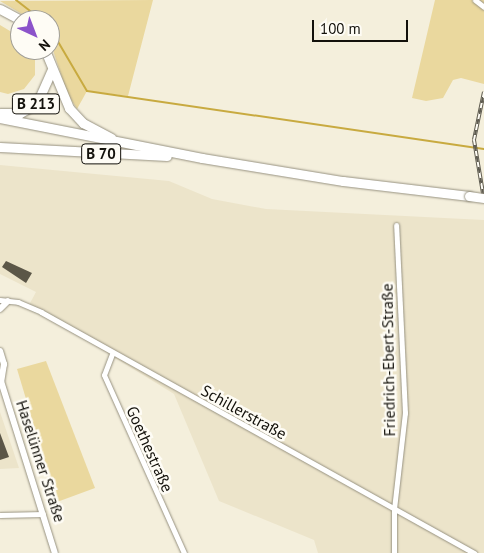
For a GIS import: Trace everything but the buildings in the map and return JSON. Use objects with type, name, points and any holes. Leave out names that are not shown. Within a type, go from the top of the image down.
[{"type":"main road","name":"B 213","points":[[0,113],[20,113],[37,104],[52,69],[49,60]]},
{"type":"main road","points":[[52,69],[62,96],[77,118],[125,144]]},
{"type":"main road","name":"B 70","points":[[0,118],[202,158],[374,185],[484,198]]},
{"type":"main road","name":"B 70","points":[[0,147],[202,158]]},
{"type":"street","points":[[475,0],[484,7]]},
{"type":"street","name":"Friedrich-Ebert-Straße","points":[[394,553],[394,509],[405,412],[396,225]]},
{"type":"street","name":"Schillerstraße","points":[[0,300],[33,308],[112,354],[474,553]]},
{"type":"street","points":[[0,309],[8,301]]},
{"type":"street","points":[[0,351],[4,364],[1,380]]},
{"type":"street","name":"Goethestraße","points":[[112,354],[104,367],[104,375],[184,553]]},
{"type":"street","name":"Haselünner Straße","points":[[1,380],[55,553]]},
{"type":"street","points":[[0,515],[43,514]]},
{"type":"shaded area","points":[[153,0],[128,96],[87,91],[77,109],[67,93],[56,60],[60,60],[60,10],[15,10],[0,1]]},
{"type":"shaded area","points":[[435,0],[484,0],[484,84],[461,78],[453,80],[443,98],[426,101],[412,98]]},
{"type":"shaded area","points":[[0,25],[10,31],[10,60],[35,60],[35,75],[24,89],[8,94],[0,92]]},
{"type":"shaded area","points":[[0,165],[169,181],[212,199],[266,209],[484,220],[484,553],[318,553],[314,540],[219,501],[174,394],[29,305],[36,292],[0,274]]},
{"type":"shaded area","points":[[46,361],[95,488],[57,502],[17,369]]},
{"type":"shaded area","points":[[0,412],[19,468],[0,469]]},
{"type":"waterway","points":[[16,0],[29,10]]},
{"type":"waterway","points":[[60,45],[87,91],[484,149]]},
{"type":"railway","points":[[484,92],[474,140],[484,199]]}]
